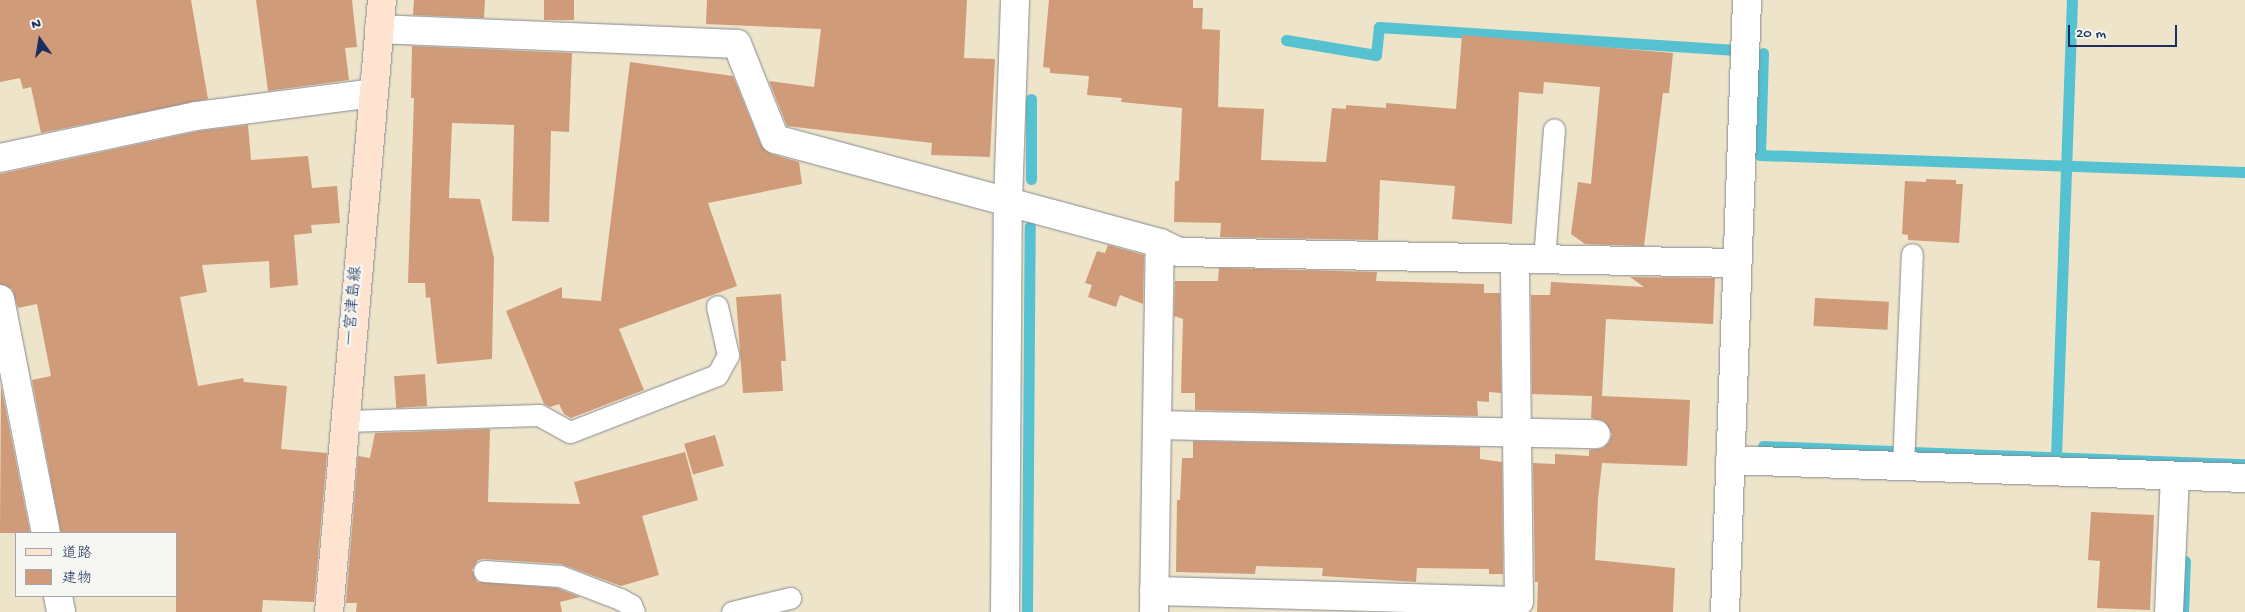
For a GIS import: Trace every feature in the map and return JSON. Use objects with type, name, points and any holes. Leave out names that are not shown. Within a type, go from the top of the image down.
[{"type":"main road","name":"一宮津島線","points":[[330,612],[382,0]]},
{"type":"street","points":[[1005,612],[1008,201],[1015,0]]},
{"type":"street","points":[[1725,612],[1747,0]]},
{"type":"street","points":[[379,29],[737,44],[776,139],[1160,242],[1179,252],[1737,263]]},
{"type":"street","points":[[0,158],[196,116],[373,93]]},
{"type":"street","points":[[1160,242],[1154,601],[1401,605],[1519,601],[1515,259]]},
{"type":"street","points":[[0,299],[46,532]]},
{"type":"street","points":[[1157,425],[1596,434]]},
{"type":"street","points":[[1730,460],[2245,478]]},
{"type":"street","points":[[2170,612],[2176,476]]},
{"type":"street","points":[[58,597],[61,612]]},
{"type":"lane","points":[[1544,259],[1554,129]]},
{"type":"lane","points":[[1903,466],[1912,254]]},
{"type":"lane","points":[[346,421],[539,415],[570,432],[717,375],[728,356],[717,306]]},
{"type":"lane","points":[[484,571],[560,576],[620,598],[630,605],[634,612]]},
{"type":"lane","points":[[732,612],[790,598]]},
{"type":"building","points":[[0,0],[191,0],[208,99],[41,133],[31,87],[23,89],[20,78],[0,82]]},
{"type":"building","points":[[256,0],[352,0],[357,47],[345,48],[349,80],[268,91]]},
{"type":"building","points":[[414,0],[485,0],[484,18],[413,15]]},
{"type":"building","points":[[544,0],[574,0],[574,20],[544,20]]},
{"type":"building","points":[[707,0],[967,0],[964,58],[995,59],[990,157],[931,155],[932,143],[787,126],[769,81],[814,87],[821,29],[706,24]]},
{"type":"building","points":[[1049,0],[1193,0],[1193,8],[1203,8],[1202,29],[1220,30],[1218,107],[1264,109],[1261,160],[1326,162],[1332,108],[1346,109],[1346,105],[1386,108],[1386,103],[1456,109],[1462,35],[1673,53],[1669,93],[1663,93],[1644,246],[1585,244],[1571,234],[1578,182],[1591,184],[1600,87],[1544,82],[1543,94],[1519,92],[1512,224],[1452,219],[1455,186],[1380,180],[1378,240],[1220,237],[1221,223],[1174,222],[1175,181],[1179,181],[1182,108],[1121,102],[1122,98],[1087,95],[1089,76],[1050,73],[1050,68],[1043,67]]},
{"type":"building","points":[[412,46],[572,53],[569,132],[551,131],[549,222],[512,221],[514,125],[452,123],[449,198],[480,199],[494,258],[492,359],[437,364],[430,297],[426,298],[425,283],[408,283],[414,98],[411,98]]},
{"type":"building","points":[[630,62],[733,76],[761,145],[771,154],[799,162],[802,184],[708,203],[737,286],[619,329],[644,390],[571,418],[564,414],[559,404],[550,407],[544,404],[506,311],[562,287],[562,298],[601,301]]},
{"type":"building","points":[[248,125],[251,160],[308,156],[312,188],[337,186],[340,223],[311,225],[312,233],[294,235],[298,285],[270,288],[269,261],[202,265],[207,292],[180,297],[198,386],[243,378],[244,382],[287,386],[281,449],[327,453],[314,602],[263,600],[262,612],[176,612],[176,597],[178,597],[178,532],[61,532],[32,380],[51,376],[37,304],[18,308],[12,289],[0,284],[0,174],[199,131]]},
{"type":"building","points":[[1926,179],[1956,180],[1956,184],[1963,184],[1959,243],[1908,240],[1908,235],[1902,234],[1905,181],[1926,182]]},
{"type":"building","points":[[1108,245],[1144,255],[1143,304],[1120,295],[1116,307],[1088,297],[1092,285],[1085,283],[1097,251],[1105,253]]},
{"type":"building","points":[[1219,268],[1377,272],[1376,281],[1484,284],[1484,293],[1500,293],[1501,393],[1489,392],[1489,402],[1477,401],[1478,416],[1195,410],[1195,393],[1181,393],[1183,319],[1174,316],[1175,281],[1218,281]]},
{"type":"building","points":[[1630,277],[1715,278],[1713,324],[1606,319],[1602,396],[1690,400],[1687,466],[1602,463],[1595,560],[1675,568],[1673,612],[1537,612],[1538,582],[1535,582],[1533,463],[1555,464],[1555,454],[1589,456],[1589,450],[1603,448],[1609,442],[1612,434],[1604,421],[1591,418],[1592,396],[1532,394],[1531,295],[1550,295],[1551,282],[1644,287]]},
{"type":"building","points":[[781,294],[786,361],[781,361],[783,391],[743,393],[736,297]]},
{"type":"building","points":[[1815,298],[1889,302],[1887,330],[1814,326]]},
{"type":"building","points":[[425,374],[427,406],[396,408],[394,376]]},
{"type":"building","points":[[1,386],[30,532],[0,533]]},
{"type":"building","points":[[490,429],[488,502],[580,504],[574,482],[685,452],[698,500],[642,516],[659,575],[621,586],[561,564],[484,559],[478,560],[472,570],[477,582],[557,588],[580,597],[560,602],[562,612],[356,612],[357,603],[346,603],[358,456],[370,458],[375,433]]},
{"type":"building","points":[[715,435],[724,466],[693,475],[684,444]]},
{"type":"building","points":[[1193,441],[1480,447],[1480,459],[1502,462],[1503,574],[1489,574],[1489,569],[1417,568],[1416,582],[1322,576],[1323,568],[1256,566],[1255,574],[1176,572],[1177,500],[1180,500],[1182,458],[1193,458]]},
{"type":"building","points":[[2091,512],[2154,515],[2150,610],[2097,608],[2100,561],[2088,560]]},
{"type":"waterway","points":[[2056,457],[2072,0]]},
{"type":"waterway","points":[[1286,40],[1376,55],[1379,27],[1732,50]]},
{"type":"waterway","points":[[1763,53],[1760,155],[2245,172]]},
{"type":"waterway","points":[[1031,99],[1031,179]]},
{"type":"waterway","points":[[1027,612],[1030,226]]},
{"type":"waterway","points":[[1763,446],[1891,451]]},
{"type":"waterway","points":[[1912,452],[2245,464]]},
{"type":"waterway","points":[[2183,612],[2185,561]]}]
